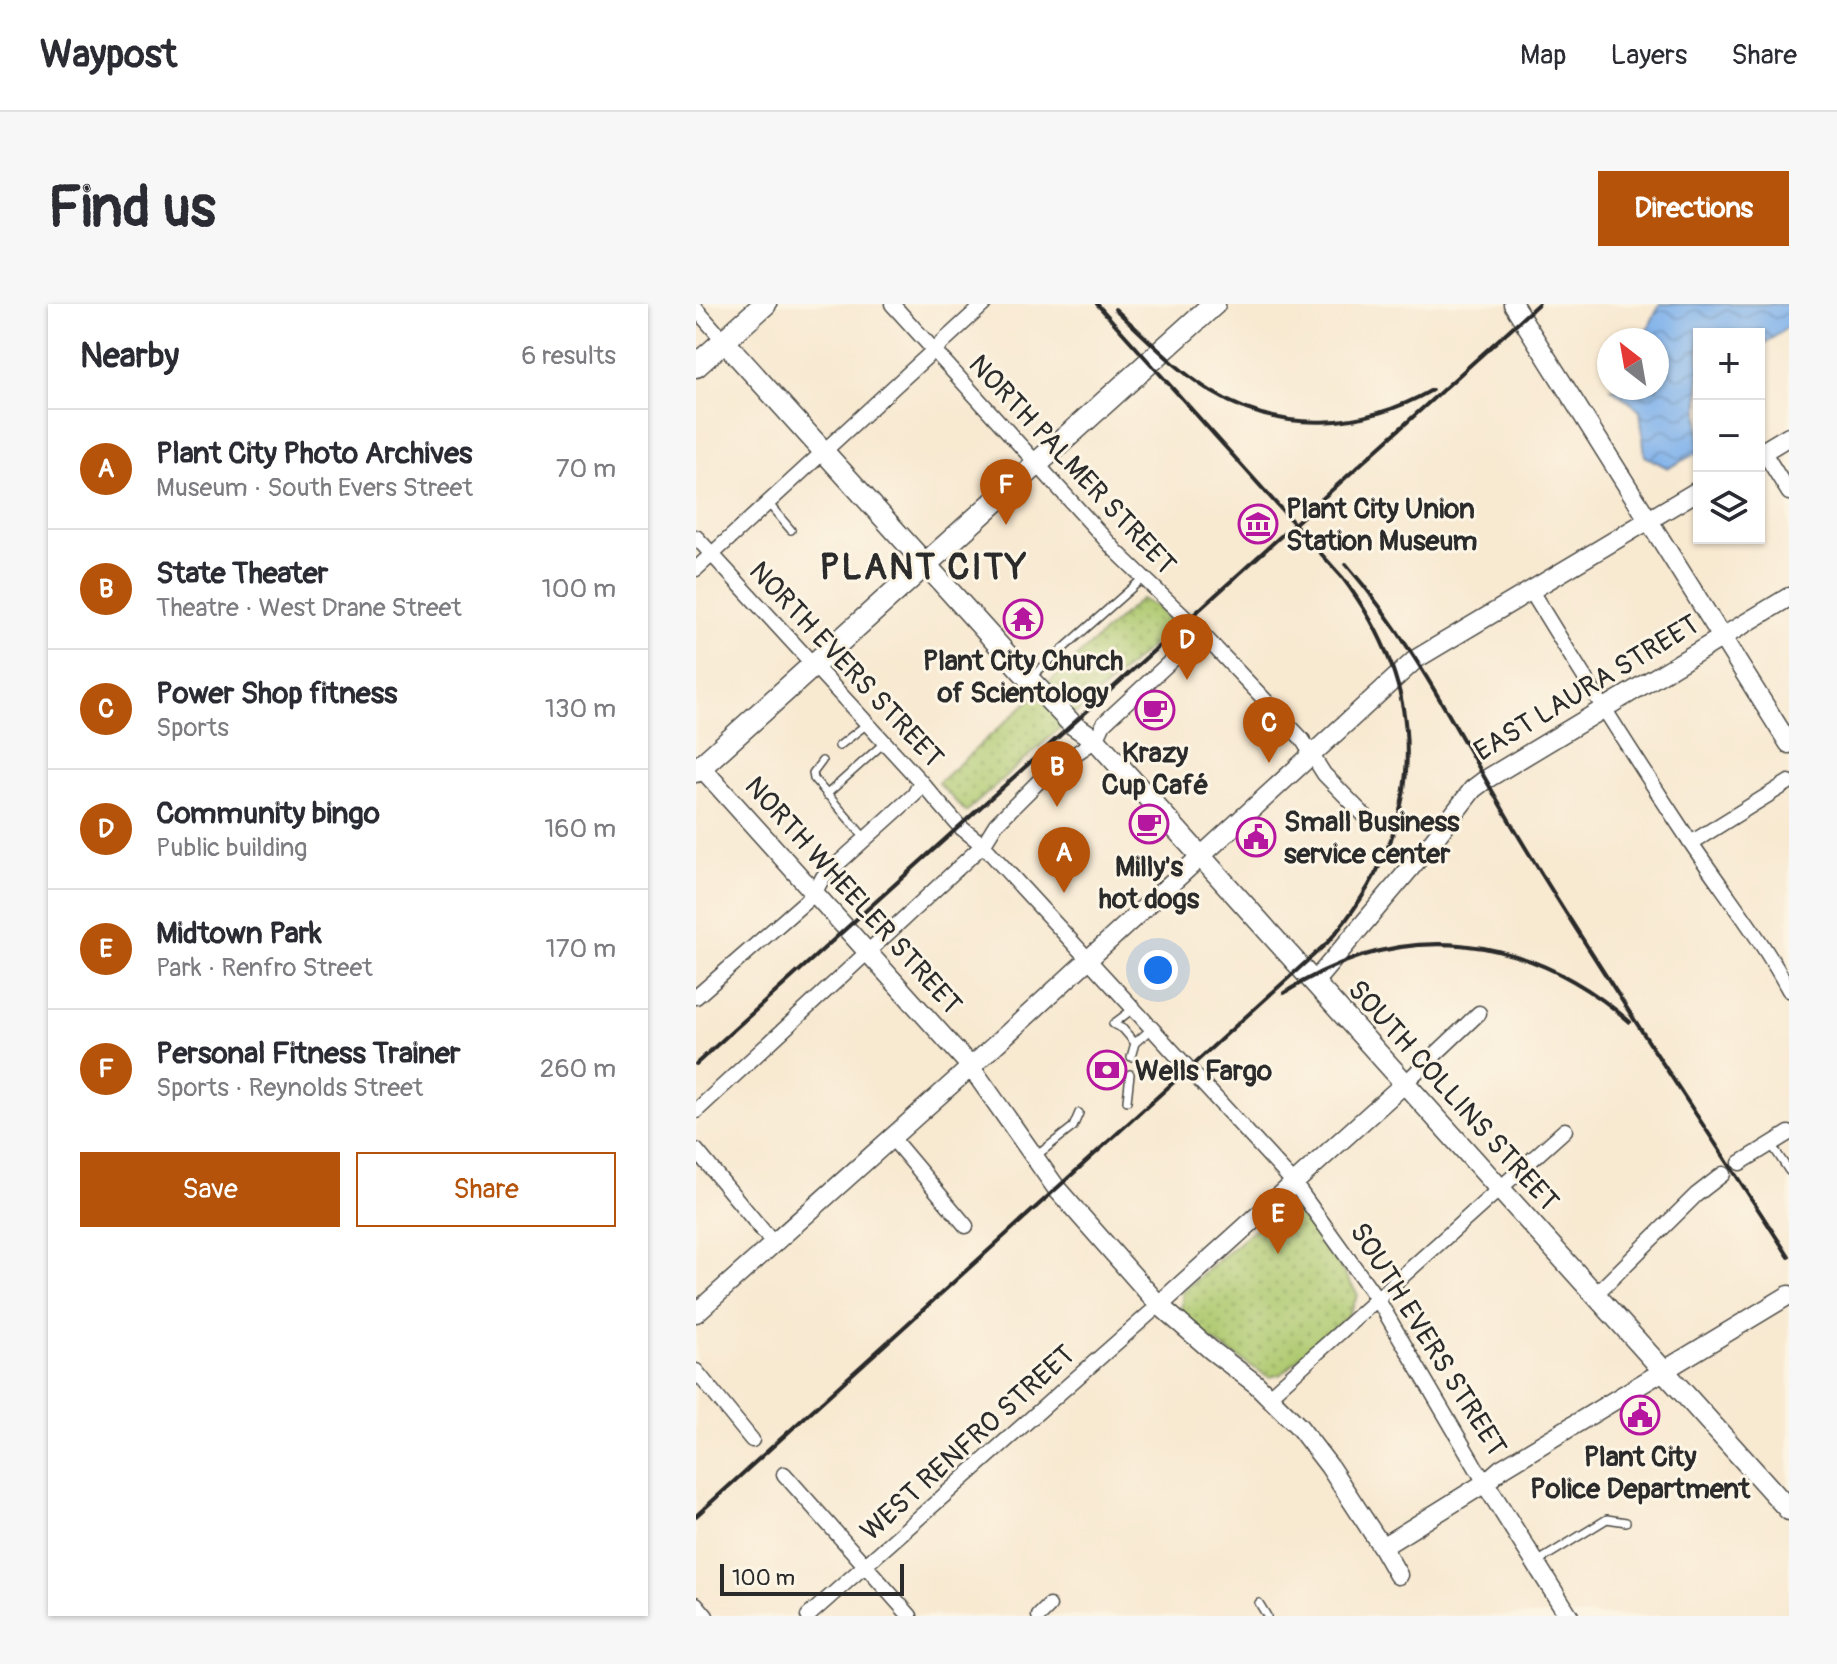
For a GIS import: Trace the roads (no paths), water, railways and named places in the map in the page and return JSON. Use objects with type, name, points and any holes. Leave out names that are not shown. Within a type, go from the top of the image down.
[{"type":"main road","points":[[696,366],[765,304]]},
{"type":"main road","points":[[698,766],[1214,304]]},
{"type":"main road","name":"SOUTH COLLINS STREET","points":[[724,341],[1029,679],[1072,724],[1096,740],[1787,1504]]},
{"type":"street","name":"NORTH PALMER STREET","points":[[892,304],[1142,579],[1204,636],[1302,739],[1324,774],[1365,816]]},
{"type":"street","points":[[696,569],[984,304]]},
{"type":"street","points":[[1513,304],[1789,744]]},
{"type":"street","points":[[696,309],[724,341]]},
{"type":"street","points":[[1765,450],[1789,436]]},
{"type":"street","points":[[1765,458],[1789,493]]},
{"type":"street","points":[[696,1313],[971,1067],[1416,659],[1693,494]]},
{"type":"street","name":"NORTH EVERS STREET","points":[[696,537],[959,826]]},
{"type":"street","points":[[1531,591],[1603,708],[1789,990]]},
{"type":"street","name":"EAST LAURA STREET","points":[[1315,981],[1473,789],[1789,597]]},
{"type":"street","points":[[696,1111],[983,845],[996,824],[1048,772],[1096,740],[1104,723],[1183,650],[1204,636]]},
{"type":"street","name":"NORTH WHEELER STREET","points":[[698,766],[971,1067],[1057,1189],[1159,1305],[1299,1427],[1322,1456],[1398,1575]]},
{"type":"street","points":[[698,992],[814,894],[823,877],[914,795],[921,782]]},
{"type":"street","points":[[1691,843],[1789,782]]},
{"type":"street","name":"SOUTH EVERS STREET","points":[[959,826],[983,845],[1294,1183],[1378,1300],[1485,1483],[1569,1616]]},
{"type":"street","points":[[1159,1305],[1479,1013]]},
{"type":"street","points":[[1268,1397],[1565,1130]]},
{"type":"street","points":[[1740,1163],[1789,1133]]},
{"type":"street","points":[[892,1138],[966,1226]]},
{"type":"street","points":[[696,1150],[773,1243]]},
{"type":"street","points":[[1595,1295],[1696,1195],[1723,1174]]},
{"type":"street","points":[[1382,1547],[1485,1483],[1501,1469],[1789,1295]]},
{"type":"street","name":"WEST RENFRO STREET","points":[[808,1616],[1159,1305]]},
{"type":"street","points":[[696,1371],[752,1440]]},
{"type":"street","points":[[784,1474],[910,1616]]},
{"type":"street","points":[[696,1604],[706,1616]]},
{"type":"lane","points":[[768,503],[791,530]]},
{"type":"lane","points":[[1029,679],[1142,579]]},
{"type":"lane","points":[[839,746],[867,724]]},
{"type":"lane","points":[[826,795],[885,742]]},
{"type":"lane","points":[[822,761],[813,773],[814,779],[865,838]]},
{"type":"lane","points":[[1134,1007],[1113,1024],[1123,1029],[1135,1043]]},
{"type":"lane","points":[[1131,1057],[1135,1043],[1153,1028]]},
{"type":"lane","points":[[1127,1101],[1130,1074]]},
{"type":"lane","points":[[1034,1157],[1073,1127],[1079,1113]]},
{"type":"lane","points":[[1771,1144],[1789,1171]]},
{"type":"lane","points":[[1536,1563],[1607,1519],[1626,1522]]},
{"type":"lane","points":[[1259,1603],[1267,1616]]},
{"type":"water","points":[[1660,304],[1789,304],[1789,326],[1765,344],[1765,328],[1693,328],[1693,455],[1668,468],[1645,456],[1640,410],[1627,400],[1669,400],[1669,328],[1648,328]]},
{"type":"water","points":[[1765,387],[1769,399],[1765,409]]},
{"type":"railway","points":[[696,1516],[1328,942],[1361,899],[1385,854],[1400,808],[1407,762],[1404,716],[1393,669],[1372,623],[1342,577],[1097,304]]},
{"type":"railway","points":[[696,1064],[1538,304]]},
{"type":"railway","points":[[1115,309],[1199,383],[1239,406],[1266,415],[1294,421],[1351,419],[1379,413],[1432,390]]},
{"type":"railway","points":[[1346,564],[1422,669],[1561,906],[1789,1257]]},
{"type":"railway","points":[[1284,993],[1328,969],[1373,953],[1418,945],[1462,945],[1506,953],[1549,969],[1590,992],[1630,1022]]},
{"type":"place","name":"Plant City Union Station Museum","points":[[1258,524]]},
{"type":"place","name":"Personal Fitness Trainer","points":[[1006,525]]},
{"type":"place","name":"Plant City Church of Scientology","points":[[1023,619]]},
{"type":"place","name":"Community bingo","points":[[1187,680]]},
{"type":"place","name":"Krazy Cup Café","points":[[1155,710]]},
{"type":"place","name":"Power Shop fitness","points":[[1269,763]]},
{"type":"place","name":"State Theater","points":[[1057,807]]},
{"type":"place","name":"Milly's hot dogs","points":[[1149,824]]},
{"type":"place","name":"Small Business service center","points":[[1256,837]]},
{"type":"place","name":"Plant City Photo Archives","points":[[1064,893]]},
{"type":"place","name":"Wells Fargo","points":[[1107,1070]]},
{"type":"place","name":"Midtown Park","points":[[1278,1254]]},
{"type":"place","name":"Plant City Police Department","points":[[1640,1415]]},
{"type":"district","name":"PLANT CITY","points":[[924,566]]}]
